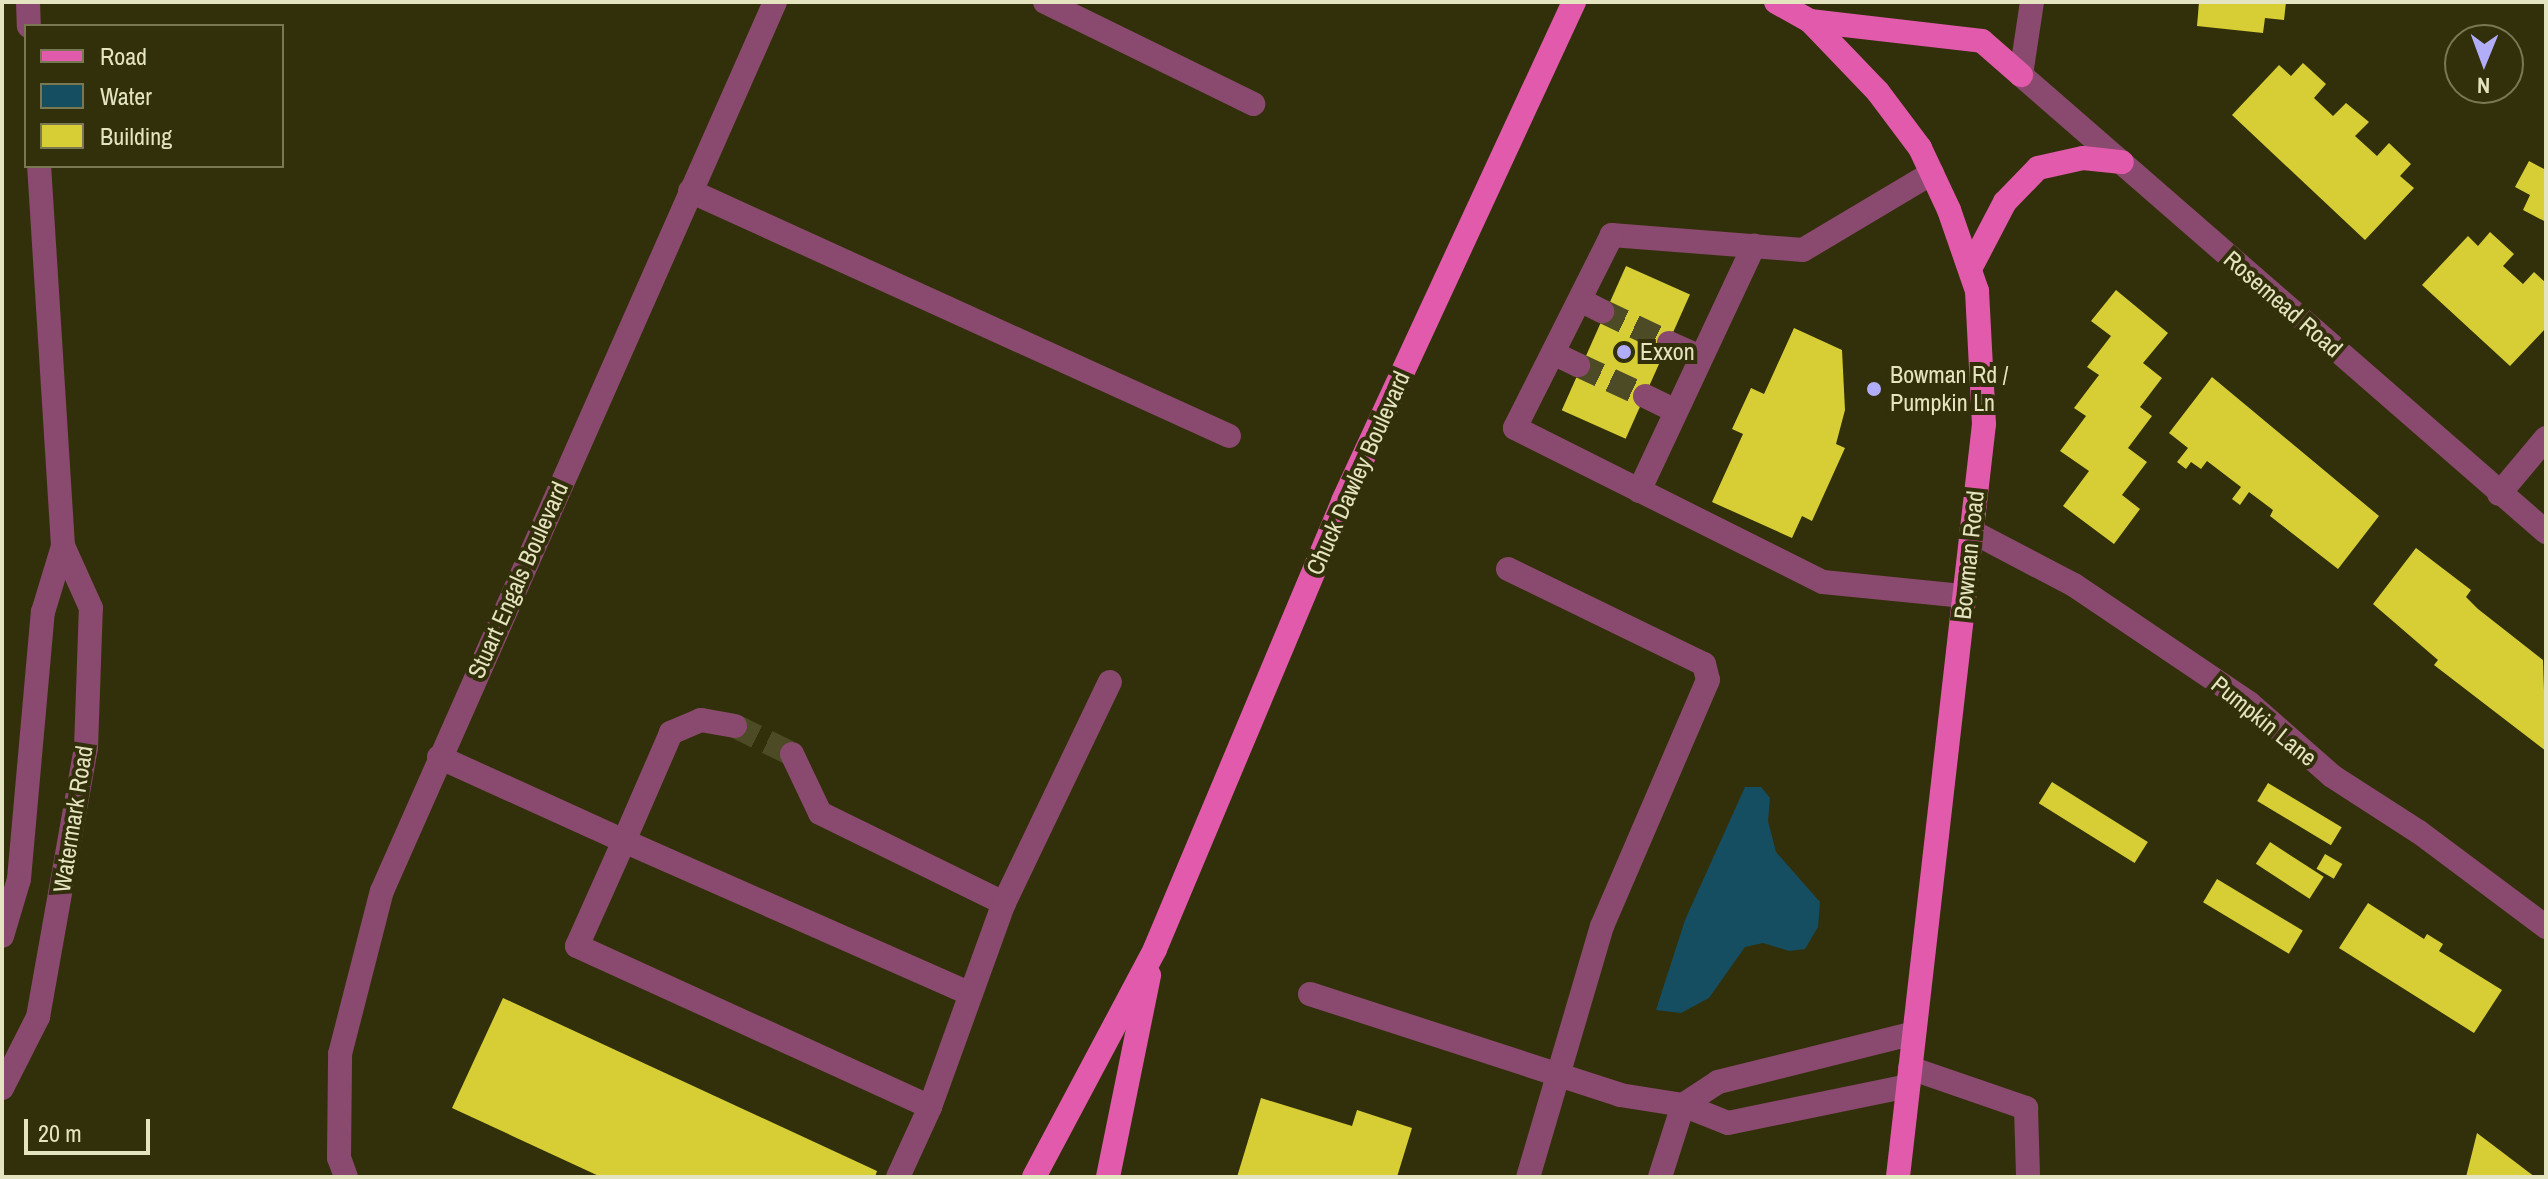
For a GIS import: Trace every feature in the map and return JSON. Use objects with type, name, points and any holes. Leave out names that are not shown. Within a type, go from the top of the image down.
[{"type":"main road","name":"Chuck Dawley Boulevard","points":[[1034,1177],[1155,949],[1343,501],[1574,2]]},
{"type":"main road","name":"Bowman Road","points":[[1776,2],[1810,21],[1878,92],[1920,148],[1971,267],[1984,424],[1898,1177]]},
{"type":"main road","points":[[1810,21],[1982,41],[2021,75]]},
{"type":"main road","points":[[1971,267],[2005,202],[2038,168],[2083,158],[2122,162]]},
{"type":"main road","name":"Chuck Dawley Boulevard","points":[[1108,1177],[1155,949]]},
{"type":"street","points":[[28,2],[29,24]]},
{"type":"street","name":"Stuart Engals Boulevard","points":[[346,1177],[339,1158],[340,1054],[382,891],[775,2]]},
{"type":"street","points":[[1045,2],[1253,104]]},
{"type":"street","points":[[2021,75],[2032,2]]},
{"type":"street","name":"Rosemead Road","points":[[2021,75],[2546,532]]},
{"type":"street","name":"Watermark Road","points":[[2,936],[19,879],[43,612],[63,546],[39,168]]},
{"type":"street","points":[[1932,173],[1803,250],[1612,235],[1515,428],[1823,582],[1964,596]]},
{"type":"street","points":[[690,191],[1229,436]]},
{"type":"street","points":[[1639,491],[1754,246]]},
{"type":"street","points":[[1580,300],[1602,311]]},
{"type":"street","points":[[1669,343],[1701,357]]},
{"type":"street","points":[[1553,353],[1578,365]]},
{"type":"street","points":[[1645,396],[1676,411]]},
{"type":"street","points":[[2499,494],[2546,438]]},
{"type":"street","name":"Pumpkin Lane","points":[[1971,531],[2074,585],[2249,703],[2332,776],[2419,832],[2546,927]]},
{"type":"street","name":"Watermark Road","points":[[2,1088],[38,1017],[86,748],[91,608],[63,546]]},
{"type":"street","points":[[1508,569],[1704,664],[1708,680],[1602,926],[1528,1177]]},
{"type":"street","points":[[898,1177],[930,1107],[1004,903],[1110,682]]},
{"type":"street","points":[[735,726],[701,720],[671,733],[577,946],[930,1107]]},
{"type":"street","points":[[792,754],[820,813],[1004,903]]},
{"type":"street","points":[[439,757],[971,994]]},
{"type":"street","points":[[1310,994],[1620,1095],[1683,1105],[1728,1123],[1909,1077],[2026,1108],[2028,1177]]},
{"type":"street","points":[[1660,1177],[1683,1105],[1718,1082],[1914,1033]]},
{"type":"water","points":[[1745,787],[1761,787],[1770,798],[1768,821],[1776,852],[1820,902],[1818,927],[1805,949],[1789,951],[1763,943],[1745,947],[1709,998],[1681,1013],[1656,1010],[1685,920]]},
{"type":"building","points":[[2199,2],[2286,2],[2284,20],[2265,18],[2263,33],[2197,26]]},
{"type":"building","points":[[2303,63],[2326,84],[2314,98],[2333,116],[2346,103],[2369,122],[2355,136],[2377,156],[2389,143],[2411,164],[2400,176],[2414,188],[2365,240],[2232,115],[2279,65],[2291,76]]},
{"type":"building","points":[[2529,161],[2544,169],[2546,165],[2546,222],[2523,210],[2530,195],[2515,187]]},
{"type":"building","points":[[2490,232],[2514,254],[2503,266],[2523,284],[2534,272],[2546,283],[2546,328],[2510,366],[2422,285],[2468,236],[2478,246]]},
{"type":"building","name":"Exxon","points":[[1626,266],[1690,294],[1626,439],[1562,410]]},
{"type":"building","points":[[2116,290],[2168,333],[2143,363],[2162,378],[2140,407],[2152,416],[2128,448],[2147,462],[2122,495],[2140,509],[2114,544],[2063,506],[2089,471],[2060,451],[2086,416],[2074,408],[2099,375],[2087,367],[2111,336],[2091,321]]},
{"type":"building","points":[[1794,328],[1842,350],[1845,410],[1836,444],[1845,448],[1812,521],[1802,516],[1792,538],[1712,502],[1743,434],[1732,429],[1751,388],[1764,394]]},
{"type":"building","points":[[2212,377],[2379,516],[2338,569],[2270,516],[2273,510],[2249,492],[2240,505],[2232,499],[2241,487],[2207,461],[2201,469],[2191,462],[2186,469],[2177,462],[2188,448],[2169,433]]},
{"type":"building","points":[[2416,548],[2471,590],[2466,597],[2478,609],[2543,660],[2546,751],[2434,665],[2438,660],[2373,604]]},
{"type":"building","points":[[2052,782],[2148,842],[2135,863],[2039,803]]},
{"type":"building","points":[[2268,783],[2342,827],[2331,845],[2257,801]]},
{"type":"building","points":[[2270,842],[2324,877],[2310,899],[2256,864]]},
{"type":"building","points":[[2325,854],[2342,864],[2334,879],[2316,869]]},
{"type":"building","points":[[2217,879],[2303,931],[2289,954],[2203,902]]},
{"type":"building","points":[[2368,903],[2424,939],[2427,934],[2443,944],[2439,951],[2502,990],[2474,1033],[2339,948]]},
{"type":"building","points":[[503,998],[877,1171],[875,1177],[601,1177],[452,1108]]},
{"type":"building","points":[[1261,1098],[1352,1126],[1357,1110],[1412,1128],[1397,1177],[1237,1177]]},
{"type":"building","points":[[2477,1133],[2535,1177],[2466,1177]]},
{"type":"tunnel","points":[[1602,311],[1669,343]]},
{"type":"tunnel","points":[[1578,365],[1645,396]]},
{"type":"tunnel","points":[[735,726],[792,754]]},
{"type":"place","name":"Exxon","points":[[1624,352]]},
{"type":"place","name":"Bowman Rd / Pumpkin Ln","points":[[1874,389]]}]
